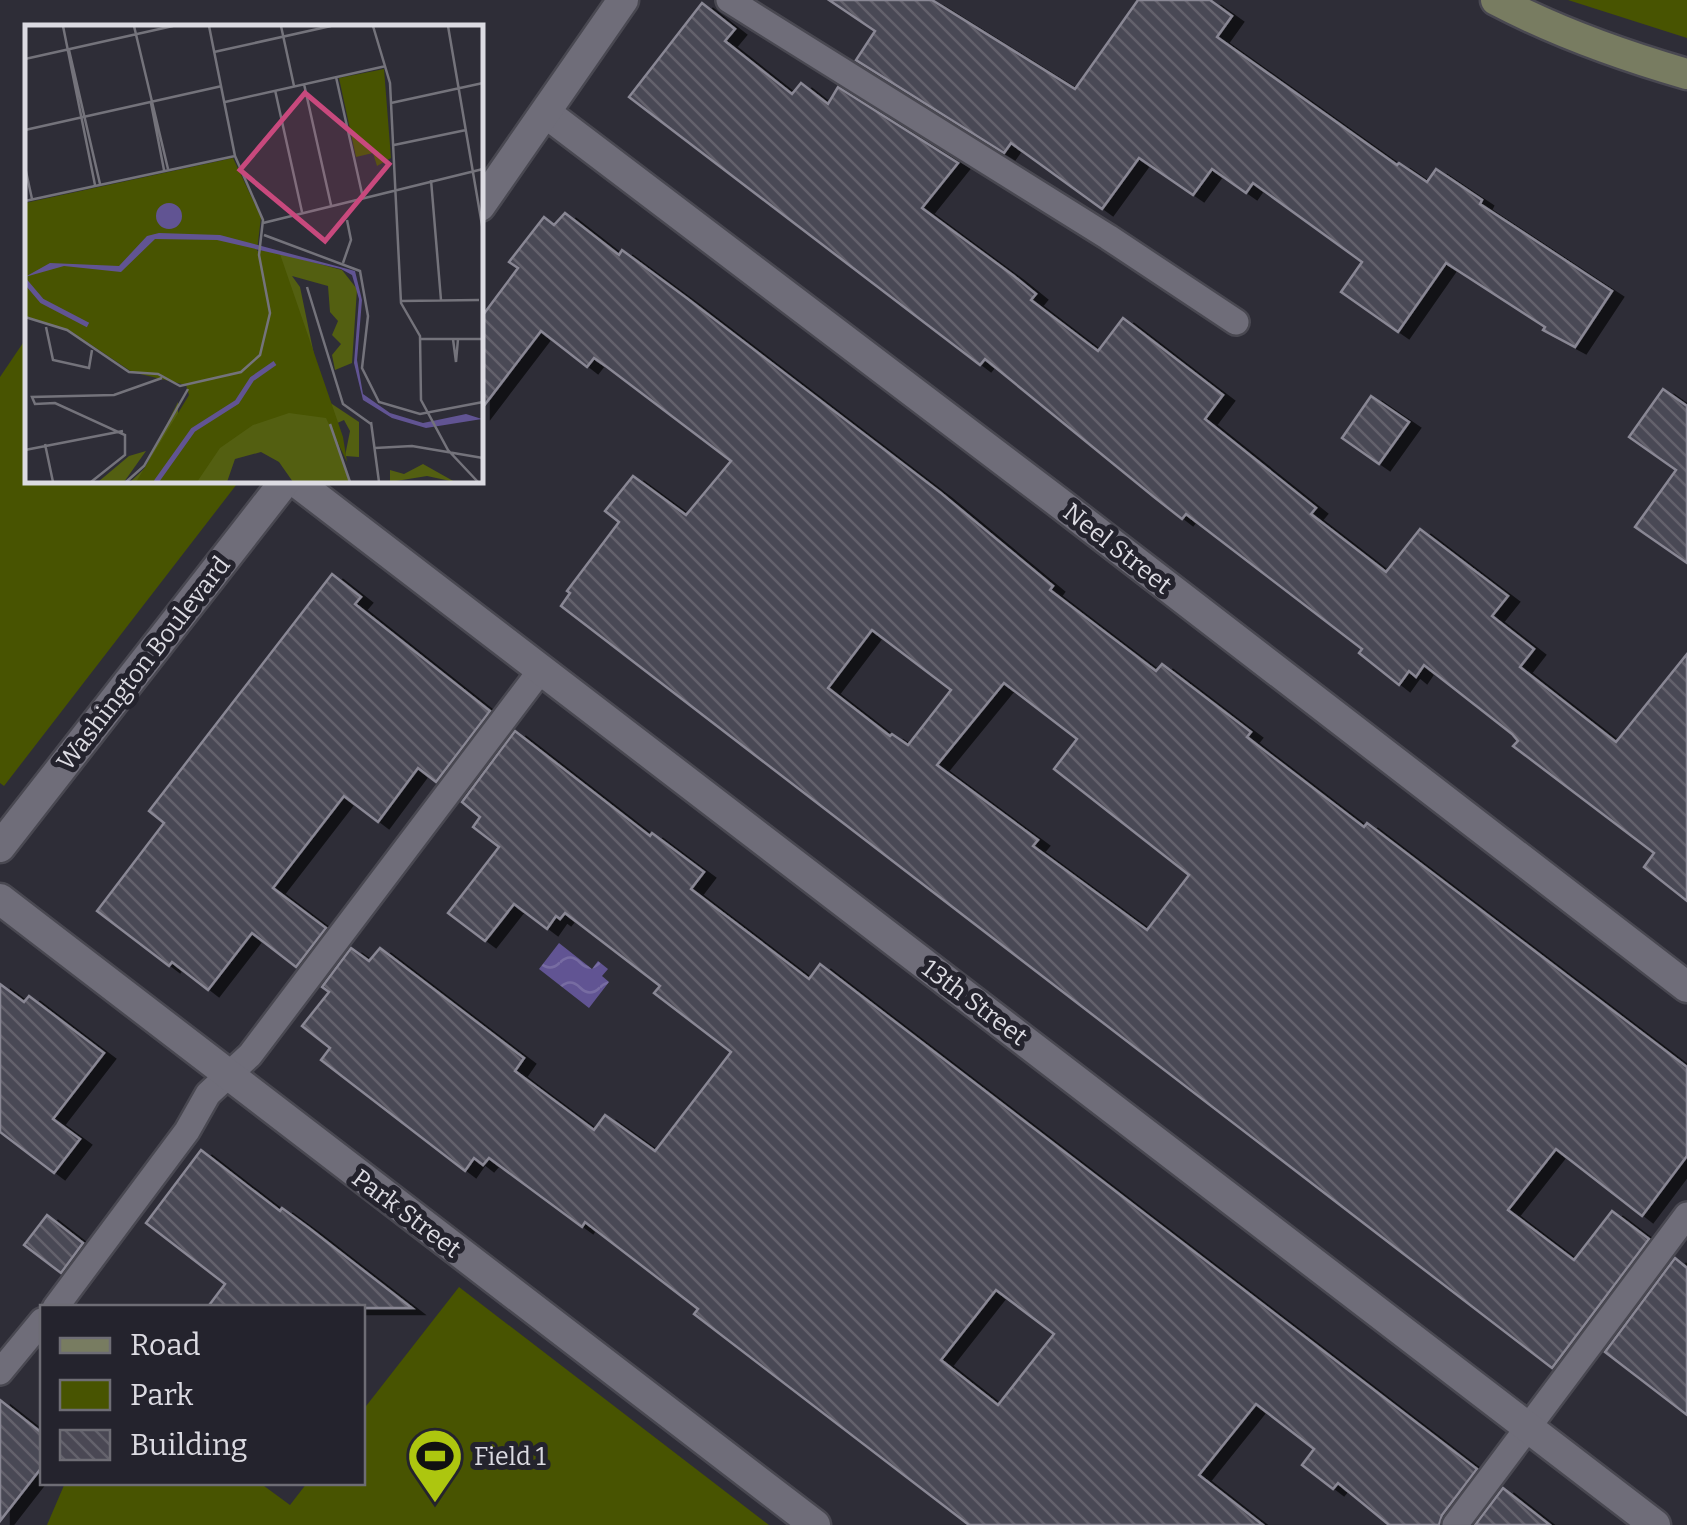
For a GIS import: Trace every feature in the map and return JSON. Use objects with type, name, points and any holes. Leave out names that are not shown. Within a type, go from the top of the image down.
[{"type":"street","points":[[482,203],[623,0]]},
{"type":"street","points":[[1496,0],[1594,44],[1687,74]]},
{"type":"street","name":"Neel Street","points":[[546,113],[1687,986]]},
{"type":"street","name":"Washington Boulevard","points":[[0,847],[288,482]]},
{"type":"street","name":"13th Street","points":[[293,482],[1656,1525]]},
{"type":"street","name":"Park Street","points":[[0,898],[815,1525]]},
{"type":"lane","points":[[729,0],[1108,236],[1236,322]]},
{"type":"lane","points":[[56,1305],[176,1146],[208,1094],[250,1054],[540,670]]},
{"type":"lane","points":[[1455,1525],[1687,1215]]},
{"type":"lane","points":[[0,1372],[40,1324]]},
{"type":"green space","points":[[1568,0],[1687,0],[1687,38]]},
{"type":"green space","points":[[25,340],[25,482],[238,482],[4,786],[0,783],[0,377]]},
{"type":"green space","points":[[459,1287],[769,1525],[47,1525],[64,1485],[263,1485],[290,1505],[305,1485],[365,1485],[365,1407]]},
{"type":"water","points":[[559,943],[592,969],[598,961],[608,969],[602,976],[609,982],[589,1008],[539,969]]},
{"type":"building","points":[[829,0],[932,0],[1075,89],[1138,0],[1210,0],[1232,16],[1217,37],[1397,165],[1427,182],[1436,169],[1482,200],[1480,204],[1612,291],[1575,347],[1543,330],[1545,327],[1446,263],[1398,332],[1341,292],[1362,262],[1253,183],[1246,193],[1212,169],[1193,195],[1139,158],[1102,209],[1011,143],[1004,153],[856,60],[875,31]]},
{"type":"building","points":[[702,3],[735,29],[725,41],[792,94],[801,83],[828,104],[838,87],[958,163],[922,208],[1014,276],[1036,294],[1031,300],[1098,351],[1123,318],[1223,395],[1205,419],[1316,508],[1311,514],[1386,572],[1420,529],[1508,596],[1492,616],[1534,649],[1520,667],[1616,742],[1687,654],[1687,901],[1644,867],[1654,853],[1513,746],[1518,741],[1512,734],[1424,665],[1416,677],[1409,671],[1399,685],[1359,653],[1362,649],[1186,514],[1182,519],[985,359],[980,365],[629,97]]},
{"type":"building","points":[[565,213],[619,255],[622,250],[688,299],[941,493],[1053,586],[1050,590],[1156,671],[1162,664],[1251,732],[1247,737],[1364,827],[1367,823],[1687,1067],[1687,1156],[1642,1216],[1556,1149],[1508,1210],[1574,1260],[1612,1211],[1649,1239],[1552,1368],[561,606],[570,593],[567,591],[619,522],[605,511],[633,476],[686,515],[731,461],[594,358],[587,367],[541,331],[482,408],[482,316],[518,268],[509,262],[544,217],[554,225]],"holes":[[[872,630],[951,690],[908,745],[890,736],[828,688]],[[1004,683],[1077,739],[1054,769],[1189,875],[1147,930],[1033,846],[1038,840],[937,765]]]},
{"type":"building","points":[[1663,389],[1687,406],[1687,563],[1635,527],[1676,470],[1629,437]]},
{"type":"building","points":[[1371,396],[1409,422],[1379,464],[1342,438]]},
{"type":"building","points":[[332,574],[361,597],[355,604],[490,711],[436,782],[418,768],[378,822],[344,796],[273,888],[326,928],[296,967],[252,933],[208,990],[172,962],[169,966],[97,911],[164,823],[149,811]]},
{"type":"building","points":[[515,731],[650,836],[652,833],[704,872],[691,889],[809,979],[820,964],[1477,1469],[1442,1515],[1439,1525],[1389,1525],[1338,1483],[1333,1489],[1302,1465],[1314,1449],[1256,1404],[1199,1475],[1263,1525],[969,1525],[694,1314],[698,1309],[585,1222],[582,1227],[489,1158],[483,1165],[474,1158],[465,1171],[321,1060],[330,1048],[302,1026],[329,992],[322,987],[351,948],[369,961],[380,948],[524,1058],[515,1071],[594,1130],[605,1115],[655,1151],[731,1052],[654,993],[660,986],[565,913],[560,919],[556,916],[547,929],[514,904],[485,941],[448,913],[499,847],[473,827],[480,817],[462,802]],"holes":[[[996,1290],[1054,1334],[998,1405],[941,1360]]]},
{"type":"building","points":[[0,984],[24,1002],[29,996],[104,1053],[53,1119],[80,1139],[54,1173],[0,1132]]},
{"type":"building","points":[[201,1150],[412,1308],[209,1305],[225,1284],[146,1223]]},
{"type":"building","points":[[47,1215],[83,1243],[61,1273],[24,1245]]},
{"type":"building","points":[[1675,1258],[1687,1268],[1687,1415],[1605,1352]]},
{"type":"building","points":[[0,1400],[40,1431],[40,1470],[0,1521]]},
{"type":"building","points":[[1503,1488],[1550,1525],[1475,1525]]},
{"type":"place","name":"Field 1","points":[[435,1505]]}]
